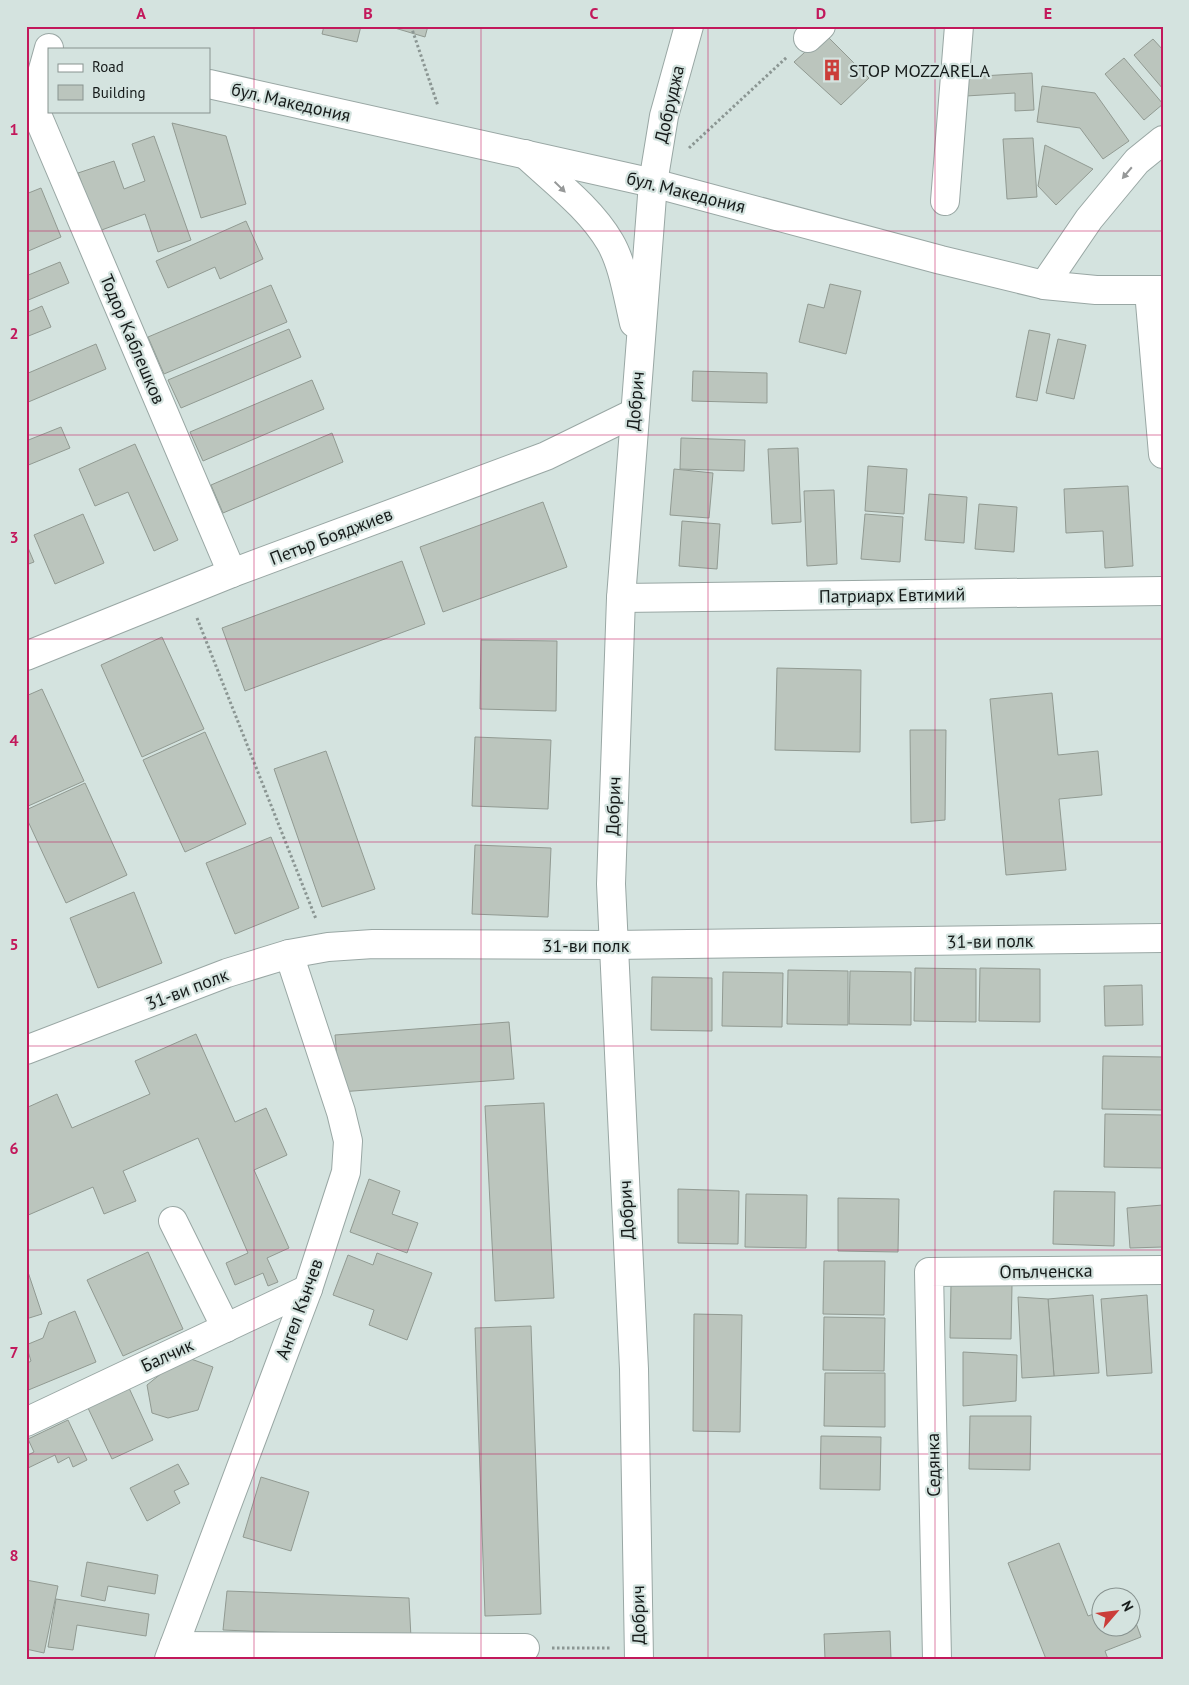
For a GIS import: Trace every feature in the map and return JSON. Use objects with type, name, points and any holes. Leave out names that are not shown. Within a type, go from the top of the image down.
[{"type":"street","name":"Добруджа","points":[[652,183],[664,116],[689,26]]},
{"type":"street","points":[[945,201],[959,26]]},
{"type":"street","points":[[30,109],[43,46]]},
{"type":"street","name":"бул. Македония","points":[[210,84],[652,183],[941,260],[1044,284],[1096,290],[1156,290]]},
{"type":"street","name":"Тодор Каблешков","points":[[30,109],[232,573]]},
{"type":"street","points":[[1044,284],[1089,218],[1137,161],[1163,140]]},
{"type":"street","points":[[525,154],[590,216],[611,243],[623,276],[640,349]]},
{"type":"street","name":"Добрич","points":[[638,1653],[634,1369],[611,884],[621,598],[652,183]]},
{"type":"street","points":[[1156,290],[1163,454]]},
{"type":"street","name":"Петър Бояджиев","points":[[26,656],[232,573],[546,456],[634,413]]},
{"type":"street","name":"Патриарх Евтимий","points":[[621,598],[1163,592]]},
{"type":"street","name":"31-ви полк","points":[[26,1050],[227,973],[289,954],[328,947],[373,944],[613,945],[1163,938]]},
{"type":"street","name":"Ангел Кънчев","points":[[171,1652],[308,1289],[346,1172],[348,1142],[341,1112],[289,954]]},
{"type":"street","points":[[173,1221],[226,1328]]},
{"type":"street","name":"Опълченска","points":[[929,1272],[1163,1270]]},
{"type":"street","name":"Седянка","points":[[929,1272],[937,1659]]},
{"type":"street","name":"Балчик","points":[[26,1422],[308,1289]]},
{"type":"street","points":[[171,1652],[525,1648]]},
{"type":"path","points":[[411,26],[448,137]]},
{"type":"path","points":[[688,150],[814,32]]},
{"type":"path","points":[[187,592],[328,947]]},
{"type":"path","points":[[525,1648],[638,1653]]},
{"type":"building","points":[[324,26],[361,26],[357,42],[322,34]]},
{"type":"building","points":[[388,26],[428,26],[425,37]]},
{"type":"building","name":"STOP MOZZARELA","points":[[825,34],[869,78],[841,105],[794,62]]},
{"type":"building","points":[[1153,39],[1163,50],[1163,89],[1134,55]]},
{"type":"building","points":[[1124,58],[1163,104],[1144,120],[1105,74]]},
{"type":"building","points":[[1032,73],[1034,110],[1015,111],[1015,93],[966,96],[965,77]]},
{"type":"building","points":[[1042,86],[1095,93],[1129,141],[1103,159],[1080,128],[1037,122]]},
{"type":"building","points":[[172,123],[226,136],[246,204],[201,218]]},
{"type":"building","points":[[154,136],[191,240],[158,252],[145,214],[99,231],[78,173],[114,161],[124,189],[145,181],[132,144]]},
{"type":"building","points":[[1033,138],[1037,197],[1007,199],[1003,139]]},
{"type":"building","points":[[1045,145],[1093,169],[1056,205],[1038,186]]},
{"type":"building","points":[[41,188],[61,237],[26,252],[26,194]]},
{"type":"building","points":[[246,221],[263,259],[220,279],[215,267],[168,288],[156,261]]},
{"type":"building","points":[[60,262],[69,283],[26,301],[26,276]]},
{"type":"building","points":[[830,284],[861,291],[846,354],[799,342],[808,304],[824,308]]},
{"type":"building","points":[[271,285],[287,322],[164,374],[148,337]]},
{"type":"building","points":[[42,306],[51,327],[26,337],[26,313]]},
{"type":"building","points":[[289,329],[301,357],[181,408],[168,380]]},
{"type":"building","points":[[1029,330],[1050,334],[1037,401],[1016,397]]},
{"type":"building","points":[[1058,339],[1086,345],[1074,399],[1046,393]]},
{"type":"building","points":[[96,344],[106,369],[26,403],[26,374]]},
{"type":"building","points":[[693,371],[767,373],[767,403],[692,401]]},
{"type":"building","points":[[312,380],[324,409],[203,461],[190,432]]},
{"type":"building","points":[[61,427],[70,448],[26,466],[26,441]]},
{"type":"building","points":[[332,433],[343,462],[223,513],[211,485]]},
{"type":"building","points":[[681,438],[745,440],[744,471],[680,469]]},
{"type":"building","points":[[135,444],[178,540],[154,551],[128,492],[95,506],[79,469]]},
{"type":"building","points":[[798,448],[801,522],[772,524],[768,449]]},
{"type":"building","points":[[868,466],[907,469],[904,514],[865,511]]},
{"type":"building","points":[[674,469],[713,473],[709,518],[670,515]]},
{"type":"building","points":[[1128,486],[1133,566],[1105,568],[1103,531],[1066,533],[1064,489]]},
{"type":"building","points":[[834,490],[837,564],[807,566],[804,491]]},
{"type":"building","points":[[929,494],[967,497],[964,543],[925,540]]},
{"type":"building","points":[[543,502],[567,567],[443,612],[420,547]]},
{"type":"building","points":[[979,504],[1017,507],[1014,552],[975,549]]},
{"type":"building","points":[[83,514],[104,563],[55,584],[34,535]]},
{"type":"building","points":[[865,514],[903,517],[900,562],[861,559]]},
{"type":"building","points":[[682,521],[720,524],[717,569],[679,566]]},
{"type":"building","points":[[26,543],[34,562],[26,565]]},
{"type":"building","points":[[402,561],[425,624],[245,691],[222,628]]},
{"type":"building","points":[[162,637],[204,729],[142,757],[101,665]]},
{"type":"building","points":[[481,640],[557,641],[556,711],[480,709]]},
{"type":"building","points":[[777,668],[861,670],[860,752],[775,750]]},
{"type":"building","points":[[42,689],[84,781],[26,807],[26,696]]},
{"type":"building","points":[[1052,693],[1058,755],[1098,751],[1102,795],[1059,799],[1066,870],[1006,875],[990,699]]},
{"type":"building","points":[[910,730],[946,730],[945,820],[911,823]]},
{"type":"building","points":[[205,732],[246,824],[185,852],[143,760]]},
{"type":"building","points":[[475,737],[551,740],[548,809],[472,806]]},
{"type":"building","points":[[326,751],[375,889],[322,907],[274,769]]},
{"type":"building","points":[[85,783],[127,875],[66,903],[26,817],[26,810]]},
{"type":"building","points":[[271,837],[299,908],[235,934],[206,863]]},
{"type":"building","points":[[475,845],[551,848],[548,917],[472,914]]},
{"type":"building","points":[[134,892],[162,963],[98,988],[70,918]]},
{"type":"building","points":[[915,968],[976,969],[976,1022],[914,1021]]},
{"type":"building","points":[[980,968],[1040,969],[1040,1022],[979,1021]]},
{"type":"building","points":[[788,970],[848,971],[848,1025],[787,1024]]},
{"type":"building","points":[[850,971],[911,972],[911,1025],[849,1024]]},
{"type":"building","points":[[723,972],[783,973],[782,1027],[722,1026]]},
{"type":"building","points":[[652,977],[712,978],[712,1031],[651,1030]]},
{"type":"building","points":[[1142,985],[1143,1025],[1105,1026],[1104,986]]},
{"type":"building","points":[[509,1022],[514,1079],[340,1092],[335,1035]]},
{"type":"building","points":[[196,1034],[235,1122],[266,1108],[287,1155],[254,1170],[289,1248],[267,1258],[278,1282],[268,1286],[263,1273],[235,1285],[226,1263],[248,1253],[198,1138],[123,1171],[136,1201],[104,1214],[93,1187],[26,1216],[26,1108],[57,1094],[72,1128],[150,1094],[135,1061]]},
{"type":"building","points":[[1103,1056],[1163,1057],[1163,1110],[1102,1109]]},
{"type":"building","points":[[544,1103],[554,1298],[495,1301],[485,1106]]},
{"type":"building","points":[[1105,1114],[1163,1115],[1163,1168],[1104,1167]]},
{"type":"building","points":[[369,1179],[400,1191],[392,1214],[418,1223],[407,1253],[350,1232]]},
{"type":"building","points":[[678,1189],[739,1191],[738,1244],[678,1243]]},
{"type":"building","points":[[1054,1191],[1115,1192],[1114,1246],[1053,1244]]},
{"type":"building","points":[[746,1194],[807,1195],[806,1248],[745,1247]]},
{"type":"building","points":[[838,1198],[899,1199],[898,1252],[838,1251]]},
{"type":"building","points":[[1163,1205],[1163,1247],[1130,1248],[1127,1208]]},
{"type":"building","points":[[148,1252],[183,1329],[123,1356],[87,1280]]},
{"type":"building","points":[[377,1253],[432,1273],[407,1340],[369,1325],[374,1310],[333,1295],[348,1255],[373,1265]]},
{"type":"building","points":[[824,1261],[885,1261],[884,1315],[823,1314]]},
{"type":"building","points":[[26,1266],[42,1314],[26,1319]]},
{"type":"building","points":[[951,1284],[1012,1285],[1011,1339],[950,1338]]},
{"type":"building","points":[[1093,1295],[1099,1373],[1054,1376],[1048,1299]]},
{"type":"building","points":[[1147,1295],[1152,1373],[1107,1376],[1101,1299]]},
{"type":"building","points":[[1018,1297],[1048,1299],[1054,1376],[1022,1378]]},
{"type":"building","points":[[75,1311],[96,1362],[26,1391],[26,1364],[31,1361],[26,1345],[43,1338],[49,1322]]},
{"type":"building","points":[[694,1314],[742,1315],[740,1432],[693,1431]]},
{"type":"building","points":[[824,1317],[885,1318],[884,1371],[823,1370]]},
{"type":"building","points":[[531,1326],[541,1614],[485,1616],[475,1328]]},
{"type":"building","points":[[963,1352],[1017,1355],[1016,1401],[963,1406]]},
{"type":"building","points":[[183,1356],[213,1367],[198,1410],[168,1418],[152,1413],[147,1385]]},
{"type":"building","points":[[825,1373],[885,1373],[885,1427],[824,1426]]},
{"type":"building","points":[[129,1388],[153,1440],[112,1459],[88,1408]]},
{"type":"building","points":[[970,1416],[1031,1416],[1030,1470],[969,1469]]},
{"type":"building","points":[[68,1420],[87,1460],[73,1467],[69,1457],[58,1463],[55,1455],[26,1469],[26,1456],[34,1452],[28,1439]]},
{"type":"building","points":[[821,1436],[881,1437],[880,1490],[820,1489]]},
{"type":"building","points":[[178,1464],[189,1484],[174,1491],[180,1503],[147,1521],[130,1488]]},
{"type":"building","points":[[261,1477],[309,1492],[291,1551],[243,1537]]},
{"type":"building","points":[[1059,1543],[1088,1616],[1092,1615],[1092,1638],[1138,1638],[1105,1651],[1108,1659],[1046,1659],[1008,1563]]},
{"type":"building","points":[[87,1562],[158,1575],[155,1594],[108,1586],[105,1601],[81,1596]]},
{"type":"building","points":[[26,1580],[58,1586],[44,1653],[26,1649]]},
{"type":"building","points":[[227,1591],[409,1598],[411,1638],[223,1630]]},
{"type":"building","points":[[56,1599],[149,1614],[146,1636],[77,1625],[73,1650],[48,1647]]},
{"type":"building","points":[[890,1631],[891,1659],[825,1659],[824,1634]]},
{"type":"place","name":"STOP MOZZARELA","points":[[832,70]]}]
